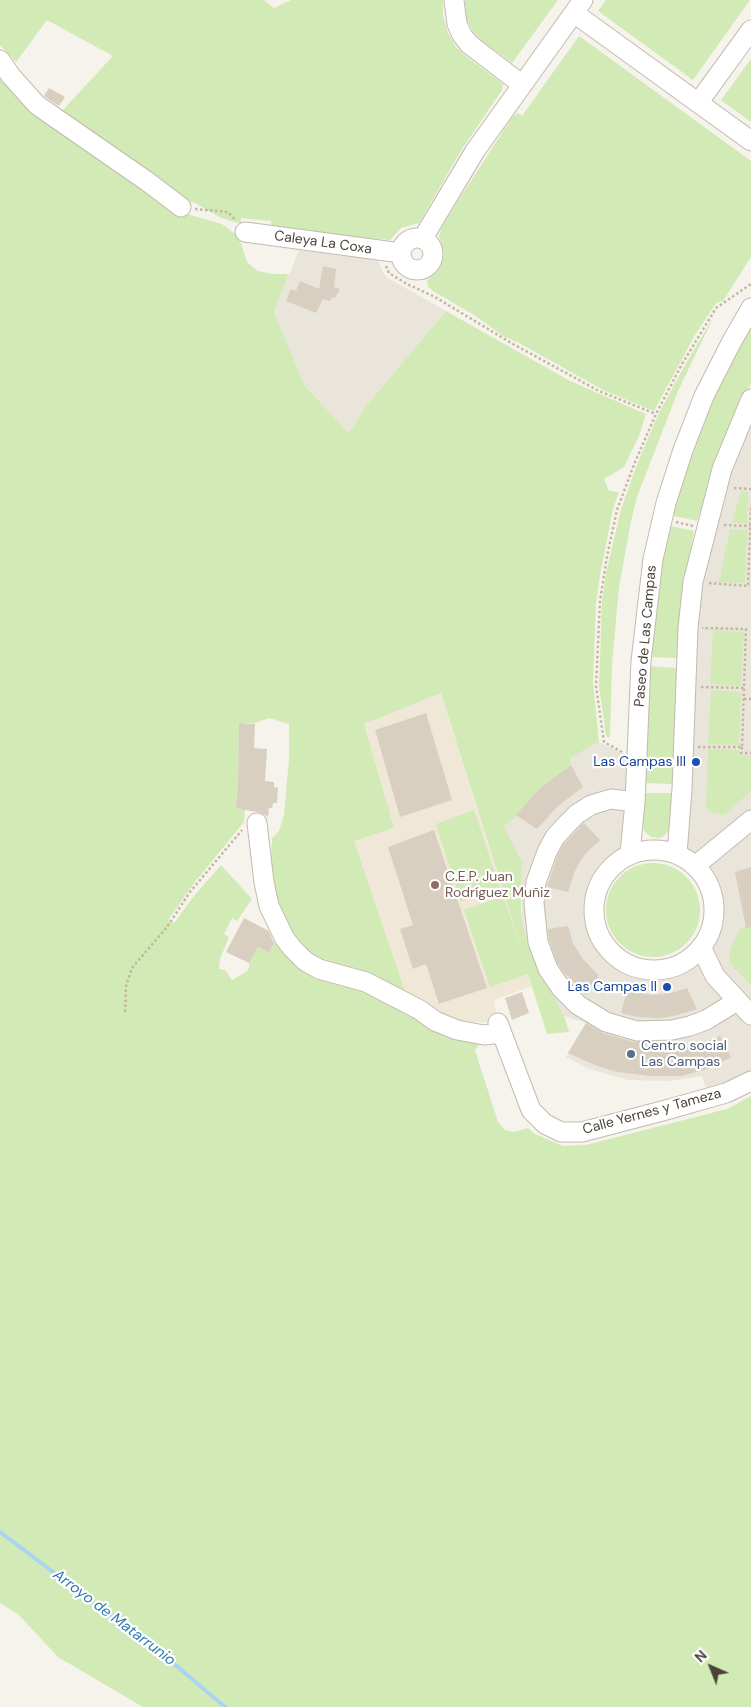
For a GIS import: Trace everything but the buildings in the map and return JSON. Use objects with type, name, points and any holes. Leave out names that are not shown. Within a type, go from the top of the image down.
[{"type":"street","points":[[454,0],[456,24],[465,40],[478,52],[522,84]]},
{"type":"street","points":[[423,238],[475,151],[578,6],[698,103],[751,141]]},
{"type":"street","points":[[698,103],[751,30]]},
{"type":"street","points":[[0,60],[11,76],[37,105],[181,207]]},
{"type":"street","name":"Caleya La Coxa","points":[[245,232],[401,252]]},
{"type":"street","points":[[412,238],[423,238],[428,241],[433,251],[432,262],[424,269],[413,270],[403,262],[401,252],[405,242],[412,238]]},
{"type":"street","name":"Paseo de Las Campas","points":[[630,854],[635,802],[641,661],[653,559],[662,519],[683,450],[704,396],[751,308]]},
{"type":"street","points":[[677,854],[684,746],[688,628],[693,582],[722,470],[750,405]]},
{"type":"street","points":[[635,802],[611,799],[591,805],[577,814],[566,825],[555,837],[547,852],[536,882],[534,903],[538,942],[548,969],[561,988],[578,1005],[606,1022],[637,1030],[663,1030],[690,1026],[706,1020],[737,1001]]},
{"type":"street","points":[[695,866],[751,820]]},
{"type":"street","name":"Calle Yernes y Tameza","points":[[257,824],[269,906],[285,939],[293,950],[306,962],[319,969],[366,982],[420,1010],[435,1022],[457,1030],[484,1035],[500,1028],[531,1110],[545,1124],[561,1132],[582,1132],[726,1093],[751,1081]]},
{"type":"street","points":[[656,850],[677,854],[695,866],[711,890],[715,910],[709,932],[695,953],[670,967],[658,969],[638,967],[620,959],[609,950],[602,940],[596,927],[594,913],[595,899],[599,886],[605,875],[614,865],[630,854],[656,850]]},
{"type":"street","points":[[695,953],[751,1015]]},
{"type":"path","points":[[181,207],[228,212],[245,232]]},
{"type":"path","points":[[382,251],[389,273],[407,284],[599,391],[656,414]]},
{"type":"path","points":[[636,760],[604,742],[596,686],[600,601],[617,510],[656,414],[682,364],[716,308],[751,284]]},
{"type":"path","points":[[693,582],[748,586],[751,504]]},
{"type":"path","points":[[662,519],[706,527],[750,526]]},
{"type":"path","points":[[688,628],[746,629],[741,752],[751,753]]},
{"type":"path","points":[[745,675],[751,675]]},
{"type":"path","points":[[685,686],[744,688]]},
{"type":"path","points":[[744,699],[751,699]]},
{"type":"path","points":[[684,746],[742,747]]},
{"type":"path","points":[[125,1012],[126,986],[132,968],[167,927],[190,892],[207,874],[248,822],[257,824]]},
{"type":"shaded area","points":[[299,250],[378,260],[383,273],[388,278],[446,311],[366,406],[349,433],[305,386],[274,312]]},
{"type":"shaded area","points":[[751,408],[751,1080],[709,1098],[702,1076],[670,1081],[628,1080],[589,1069],[566,1057],[586,1023],[564,1016],[549,991],[533,956],[522,922],[522,862],[504,826],[514,819],[540,788],[571,765],[570,758],[599,742],[634,759],[628,850],[610,864],[599,877],[590,902],[594,929],[604,948],[614,958],[632,969],[653,972],[670,970],[688,962],[706,944],[715,925],[718,909],[714,889],[704,871],[680,851],[703,539]]},
{"type":"shaded area","name":"C.E.P. Juan Rodríguez Muñiz","points":[[441,693],[532,986],[494,1000],[498,1023],[458,1021],[436,1014],[432,1005],[407,997],[354,841],[394,828],[364,724]]},
{"type":"green space","points":[[0,0],[264,0],[274,8],[291,0],[443,0],[443,16],[448,33],[456,47],[503,84],[502,90],[462,149],[419,223],[401,228],[390,240],[272,230],[271,221],[241,218],[241,224],[221,218],[195,203],[170,193],[61,112],[113,56],[47,20],[16,62],[0,45]]},
{"type":"green space","points":[[465,0],[558,0],[512,63],[474,33],[467,21]]},
{"type":"green space","points":[[606,0],[750,0],[693,80],[598,11]]},
{"type":"green space","points":[[579,36],[751,161],[751,257],[723,301],[716,303],[695,335],[654,411],[605,391],[503,336],[428,286],[427,280],[437,272],[443,258],[444,252],[439,236],[441,229],[456,204],[513,116],[518,113],[522,116]]},
{"type":"green space","points":[[751,59],[751,122],[721,100]]},
{"type":"green space","points":[[0,74],[30,111],[111,160],[161,201],[180,212],[222,224],[239,237],[247,262],[258,271],[273,274],[289,274],[274,312],[305,386],[349,433],[366,406],[446,311],[570,381],[646,414],[639,436],[624,467],[604,479],[609,491],[619,492],[613,509],[596,604],[593,682],[599,742],[570,758],[571,765],[540,788],[514,819],[504,826],[522,862],[521,908],[522,922],[527,938],[541,973],[564,1016],[569,1032],[547,1034],[528,974],[490,987],[464,910],[503,896],[523,954],[441,693],[364,724],[394,828],[354,841],[407,997],[371,977],[322,964],[310,958],[292,937],[275,902],[270,879],[272,838],[279,831],[284,815],[289,759],[289,724],[269,718],[255,723],[239,723],[236,807],[245,809],[244,822],[195,882],[168,920],[174,923],[221,865],[252,899],[237,921],[232,918],[224,934],[229,937],[220,959],[219,969],[225,970],[232,980],[246,972],[258,947],[269,953],[278,936],[301,966],[318,975],[370,989],[404,1007],[423,1023],[449,1036],[475,1039],[480,1044],[475,1050],[498,1122],[505,1130],[514,1132],[528,1128],[535,1134],[563,1146],[586,1145],[727,1109],[751,1096],[751,1707],[143,1707],[58,1657],[18,1614],[0,1603]]},
{"type":"green space","points":[[714,316],[678,391],[637,497],[631,521],[619,587],[612,665],[609,738],[606,736],[599,686],[602,602],[606,573],[621,509],[658,415]]},
{"type":"green space","points":[[751,321],[751,383],[721,452],[697,521],[669,515],[712,396]]},
{"type":"green space","points":[[741,491],[748,492],[747,523],[732,523]]},
{"type":"green space","points":[[666,525],[694,531],[682,599],[677,658],[648,657]]},
{"type":"green space","points":[[730,529],[747,530],[745,583],[719,582]]},
{"type":"green space","points":[[713,630],[744,632],[741,686],[710,684]]},
{"type":"green space","points":[[647,666],[677,668],[672,784],[643,783]]},
{"type":"green space","points":[[711,690],[741,692],[739,745],[708,744]]},
{"type":"green space","points":[[708,749],[739,750],[739,755],[751,756],[751,791],[723,815],[710,812],[706,806]]},
{"type":"green space","points":[[643,793],[672,793],[670,828],[664,836],[659,838],[651,837],[644,831],[642,821]]},
{"type":"green space","points":[[474,810],[500,888],[461,902],[436,824]]},
{"type":"green space","points":[[653,863],[671,866],[686,877],[697,892],[700,910],[697,928],[686,943],[671,954],[653,957],[635,954],[620,943],[609,928],[606,910],[609,892],[620,877],[635,866]]},
{"type":"green space","points":[[751,925],[751,985],[730,963],[729,958],[739,930]]},
{"type":"waterway","name":"Arroyo de Matarrunio","points":[[0,1532],[166,1657],[225,1707]]},
{"type":"place","name":"Las Campas III","points":[[696,762]]},
{"type":"place","name":"C.E.P. Juan Rodríguez Muñiz","points":[[435,885]]},
{"type":"place","name":"Las Campas II","points":[[667,987]]},
{"type":"place","name":"Centro social Las Campas","points":[[631,1054]]}]
